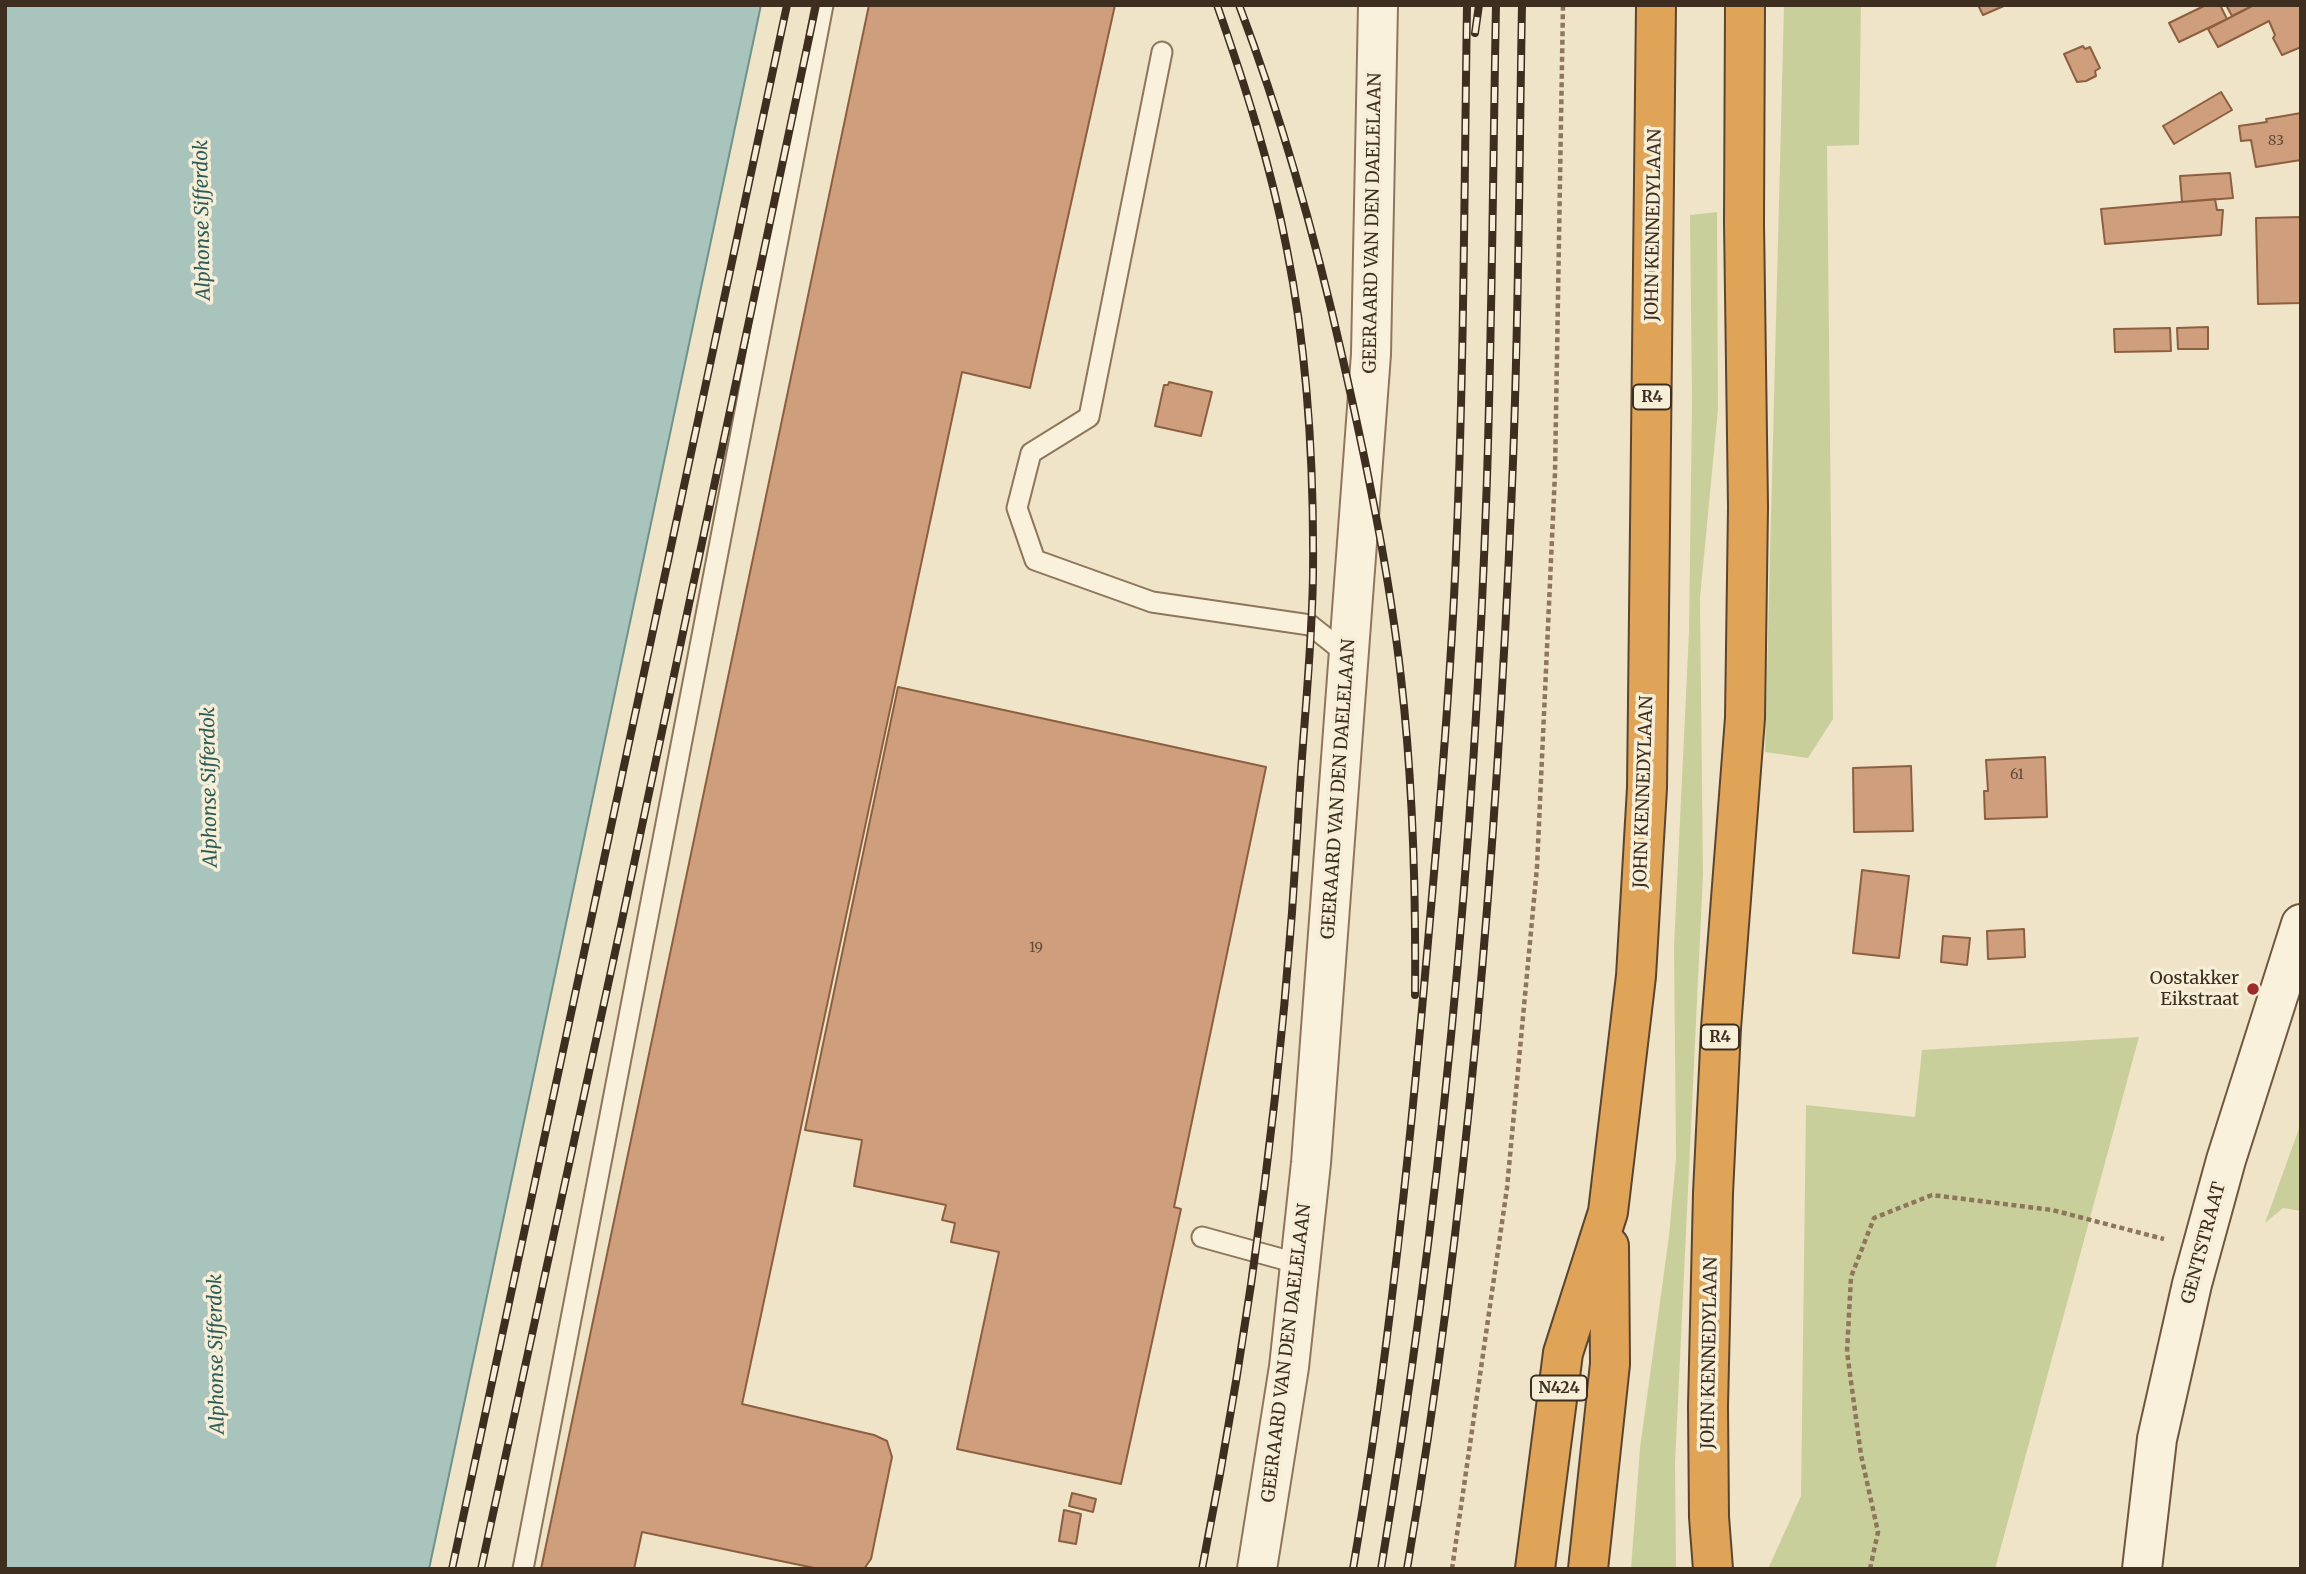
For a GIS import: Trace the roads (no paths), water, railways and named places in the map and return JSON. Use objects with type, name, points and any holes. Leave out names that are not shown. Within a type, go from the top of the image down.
[{"type":"highway","name":"JOHN KENNEDYLAAN","points":[[1535,1569],[1563,1353],[1608,1212],[1636,976],[1647,788],[1656,5]]},
{"type":"highway","name":"JOHN KENNEDYLAAN","points":[[1713,1569],[1709,1517],[1708,1420],[1713,1193],[1721,1028],[1745,718],[1748,507],[1744,222],[1745,5]]},
{"type":"highway","name":"R4","points":[[1588,1569],[1610,1364],[1608,1212]]},
{"type":"street","name":"GEERAARD VAN DEN DAELELAAN","points":[[1257,1569],[1289,1367],[1311,1163],[1371,354],[1378,5]]},
{"type":"street","name":"GENTSTRAAT","points":[[2142,1569],[2157,1440],[2202,1248],[2226,1160],[2301,925]]},
{"type":"lane","points":[[523,1569],[823,5]]},
{"type":"lane","points":[[1162,52],[1089,417],[1031,453],[1017,508],[1035,560],[1152,602],[1310,625],[1349,656]]},
{"type":"lane","points":[[1202,1237],[1300,1264]]},
{"type":"water","name":"Alphonse Sifferdok","points":[[5,5],[761,5],[429,1569],[5,1569]]},
{"type":"railway","points":[[452,1569],[787,5]]},
{"type":"railway","points":[[481,1569],[816,5]]},
{"type":"railway","points":[[1202,1569],[1236,1383],[1274,1102],[1292,914],[1313,574],[1308,411],[1294,290],[1281,219],[1265,157],[1217,5]]},
{"type":"railway","points":[[1239,5],[1284,137],[1322,270],[1384,558],[1401,678],[1411,796],[1415,995]]},
{"type":"railway","points":[[1353,1569],[1385,1356],[1402,1213],[1444,747],[1460,449],[1467,5]]},
{"type":"railway","points":[[1475,33],[1479,5]]},
{"type":"railway","points":[[1381,1569],[1438,1162],[1464,889],[1474,752],[1487,478],[1496,5]]},
{"type":"railway","points":[[1407,1569],[1447,1300],[1463,1164],[1477,1029],[1498,758],[1514,426],[1522,5]]},
{"type":"place","name":"Oostakker Eikstraat","points":[[2253,989]]}]
